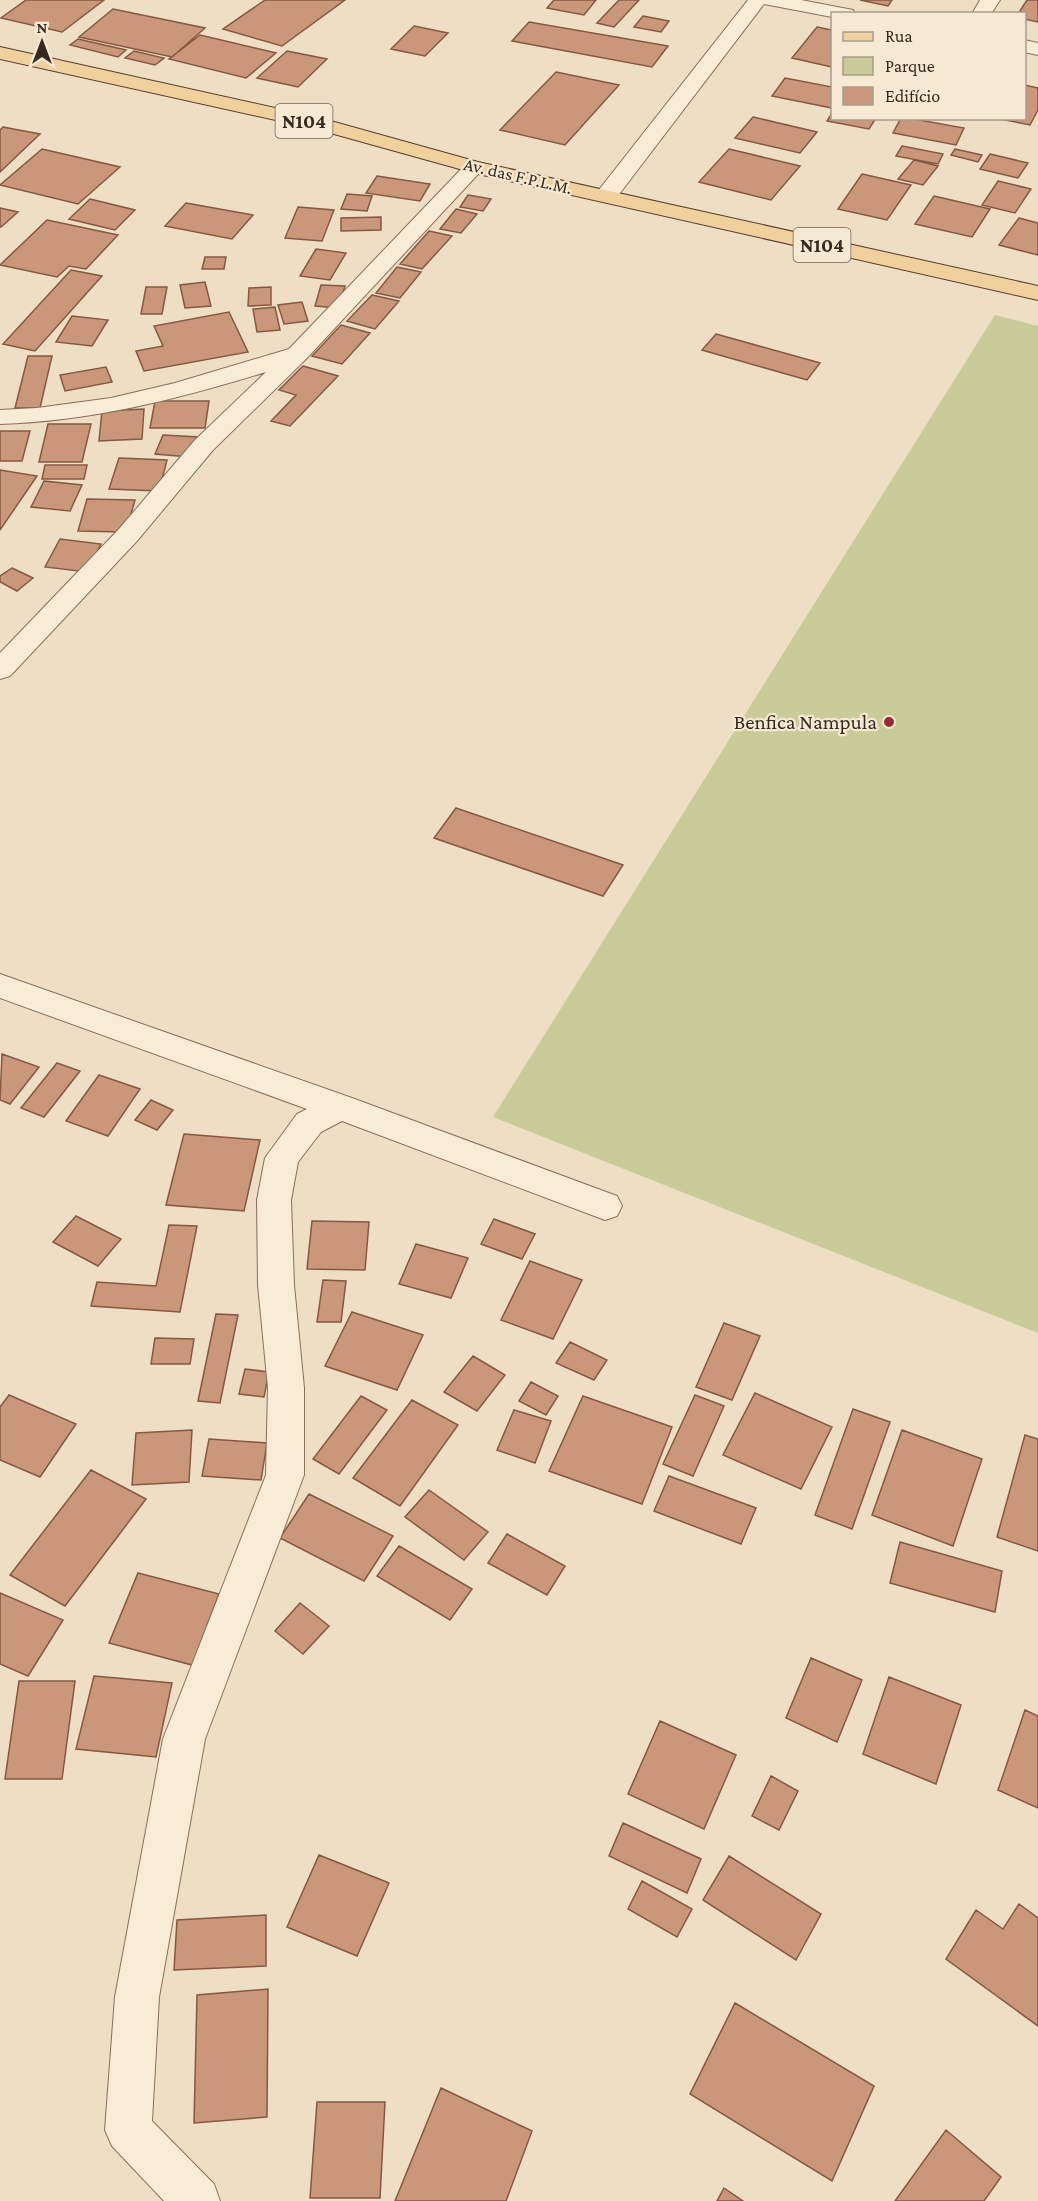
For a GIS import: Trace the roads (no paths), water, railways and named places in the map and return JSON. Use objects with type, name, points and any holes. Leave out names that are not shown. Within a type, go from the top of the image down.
[{"type":"main road","name":"Av. das F.P.L.M.","points":[[0,53],[320,124],[474,167],[1038,293]]},
{"type":"street","points":[[606,196],[758,0]]},
{"type":"street","points":[[770,0],[835,12]]},
{"type":"street","points":[[0,670],[128,535],[204,446],[298,354],[474,167]]},
{"type":"street","points":[[0,417],[48,417],[182,389],[298,354]]},
{"type":"street","points":[[0,986],[340,1107],[605,1206]]},
{"type":"street","points":[[197,2201],[128,2130],[137,1997],[184,1739],[285,1475],[286,1388],[276,1285],[274,1200],[282,1158],[309,1123],[340,1107]]},
{"type":"place","name":"Benfica Nampula","points":[[889,722]]}]
